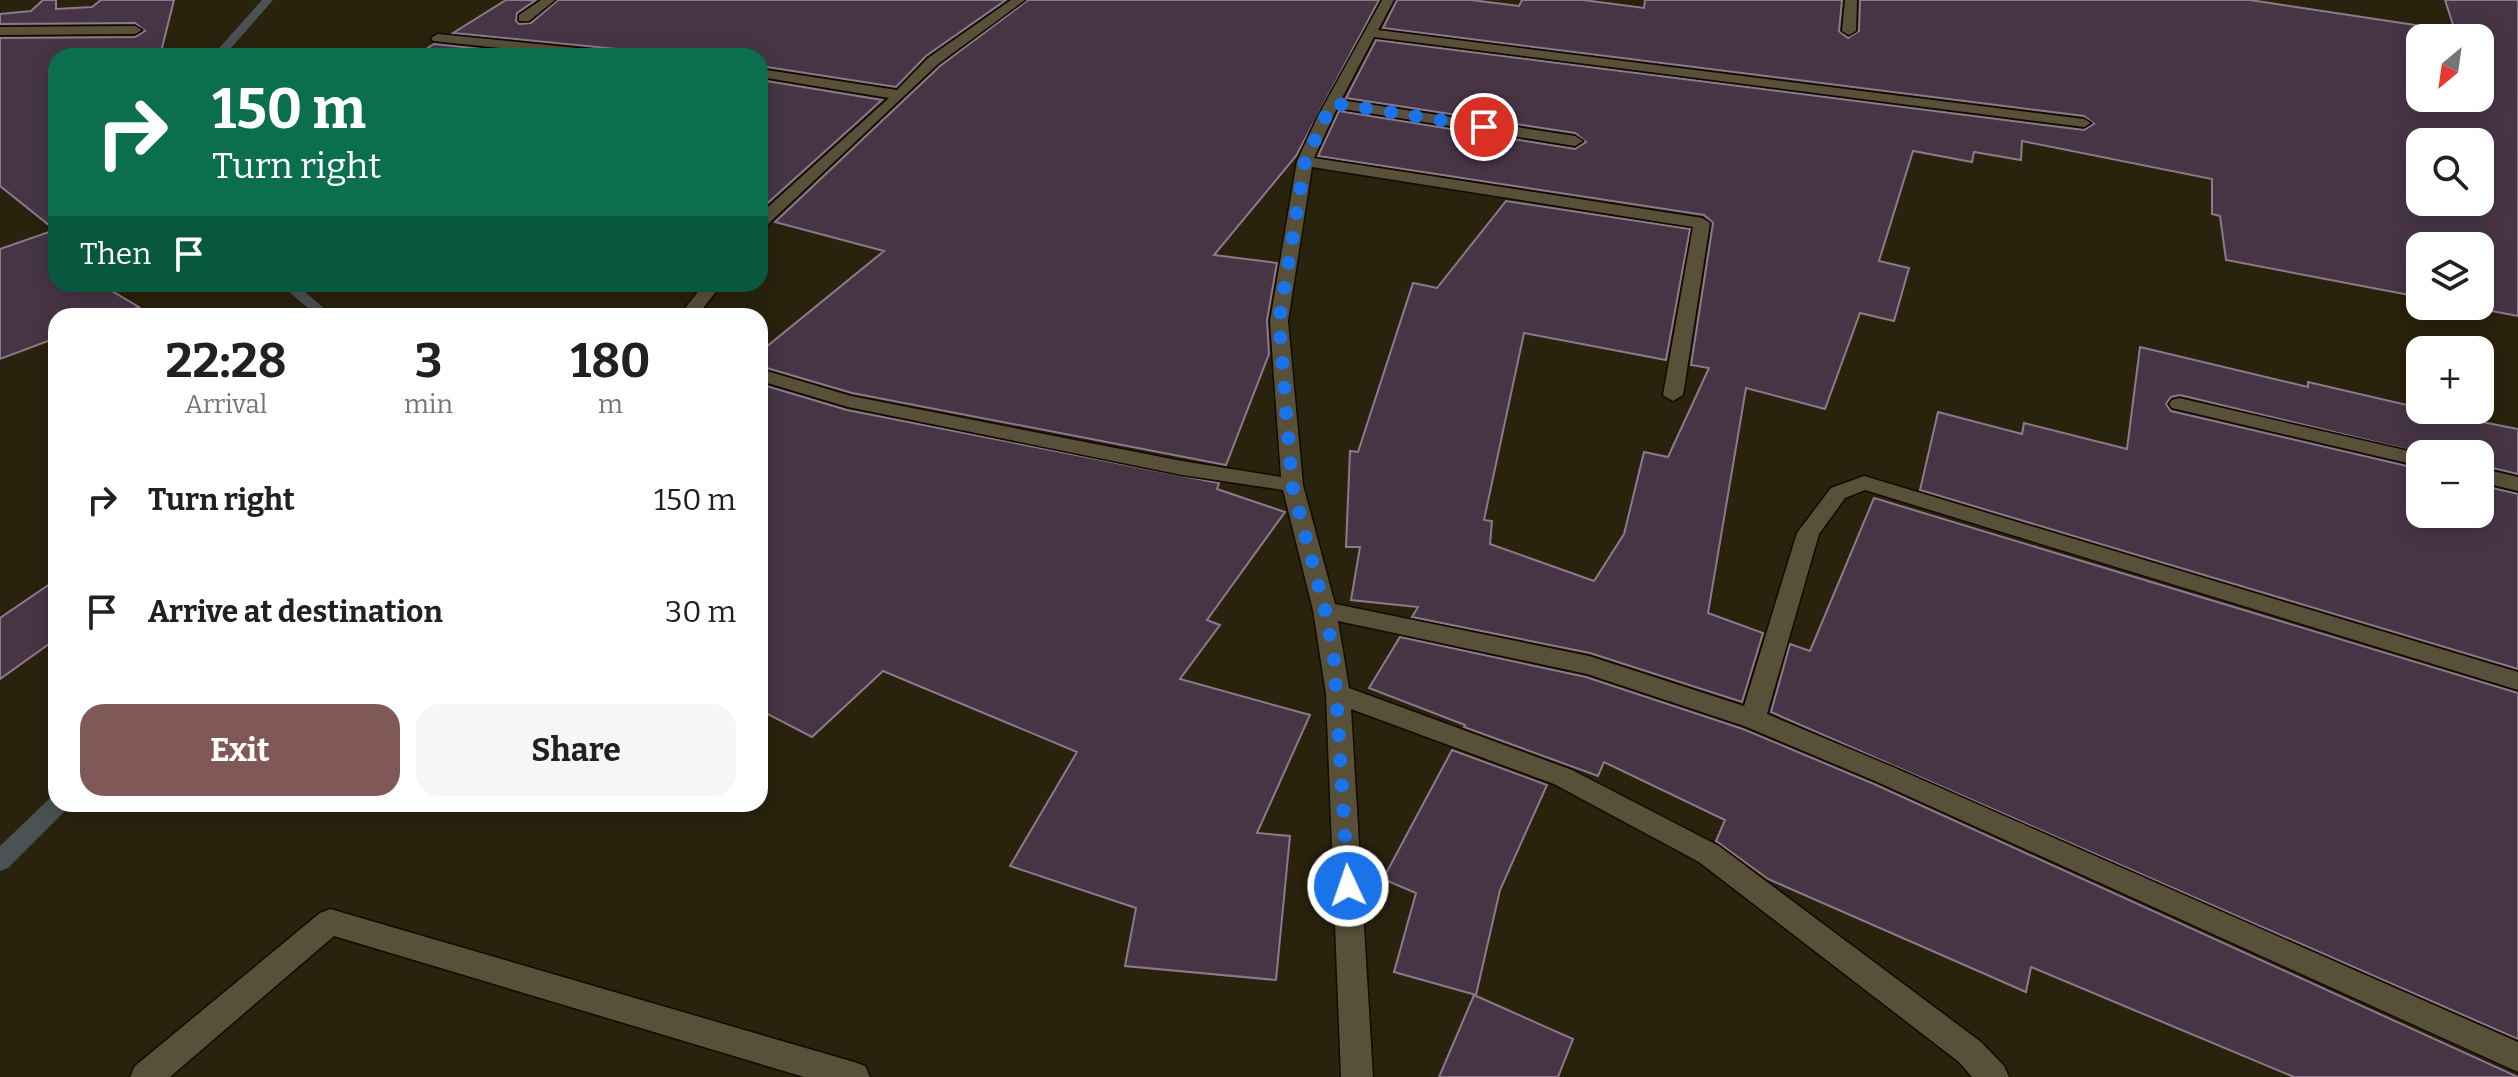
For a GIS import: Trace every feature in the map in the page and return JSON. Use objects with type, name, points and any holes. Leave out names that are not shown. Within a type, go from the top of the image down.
[{"type":"street","points":[[524,18],[549,0]]},
{"type":"street","points":[[768,216],[933,61],[1019,0]]},
{"type":"street","points":[[1357,1077],[1338,694],[1325,610],[1292,485],[1279,321],[1305,161],[1332,103],[1388,0]]},
{"type":"street","points":[[1849,31],[1851,0]]},
{"type":"street","points":[[0,31],[135,30]]},
{"type":"street","points":[[1370,33],[2084,123]]},
{"type":"street","points":[[438,38],[537,48]]},
{"type":"street","points":[[768,74],[900,95]]},
{"type":"street","points":[[1332,103],[1575,141]]},
{"type":"street","points":[[1305,161],[1702,223],[1673,395]]},
{"type":"street","points":[[694,308],[707,292]]},
{"type":"street","points":[[768,377],[848,401],[1182,468],[1292,485]]},
{"type":"street","points":[[2179,404],[2406,457]]},
{"type":"street","points":[[2494,478],[2518,484]]},
{"type":"street","points":[[1753,719],[1808,533],[1838,493],[1864,483],[2518,681]]},
{"type":"street","points":[[1325,610],[1589,665],[1753,719],[1884,774],[2518,1057]]},
{"type":"street","points":[[1338,694],[1563,777],[1709,854],[1970,1052],[1993,1077]]},
{"type":"street","points":[[146,1077],[330,922],[854,1077]]},
{"type":"building","points":[[43,0],[56,0],[56,9],[92,7],[101,0],[174,0],[162,48],[48,48],[48,224],[0,186],[0,38],[135,37],[145,31],[135,23],[0,24],[0,14],[31,11]]},
{"type":"building","points":[[506,0],[536,0],[517,13],[516,21],[519,24],[531,23],[558,0],[1006,0],[926,56],[896,87],[768,67],[768,48],[607,48],[453,33]]},
{"type":"building","points":[[1028,0],[1379,0],[1296,156],[1214,255],[1277,263],[1267,320],[1269,354],[1226,465],[852,393],[768,368],[768,345],[884,251],[775,222],[940,66]]},
{"type":"building","points":[[1397,0],[1471,0],[1519,6],[1522,0],[1583,0],[1644,8],[1645,0],[1842,0],[1839,31],[1848,38],[1859,31],[1860,0],[2250,0],[2409,24],[2406,24],[2406,112],[2494,112],[2494,24],[2453,24],[2445,0],[2518,0],[2518,316],[2494,311],[2494,232],[2406,232],[2406,294],[2226,260],[2220,216],[2212,214],[2212,179],[2022,141],[2021,160],[1974,152],[1972,162],[1913,151],[1879,261],[1909,268],[1894,321],[1860,313],[1825,409],[1746,388],[1708,613],[1763,633],[1742,702],[1590,653],[1412,617],[1418,607],[1351,600],[1360,547],[1346,547],[1350,451],[1358,452],[1413,283],[1437,288],[1506,201],[1690,229],[1666,360],[1524,333],[1484,520],[1492,521],[1490,544],[1594,581],[1624,534],[1644,452],[1668,457],[1709,368],[1691,365],[1713,223],[1704,215],[1318,156],[1339,111],[1575,149],[1586,142],[1575,133],[1346,98],[1376,40],[2084,130],[2094,124],[2084,116],[1383,28]]},
{"type":"building","points":[[434,44],[472,48],[428,48]]},
{"type":"building","points":[[768,81],[882,100],[768,203]]},
{"type":"building","points":[[48,232],[48,292],[114,292],[139,307],[48,308],[48,341],[0,359],[0,249]]},
{"type":"building","points":[[2140,347],[2308,387],[2308,382],[2406,405],[2406,424],[2492,424],[2518,429],[2518,474],[2494,468],[2494,440],[2406,440],[2406,449],[2180,395],[2171,397],[2166,404],[2171,411],[2406,466],[2406,528],[2494,528],[2494,488],[2518,494],[2518,669],[1920,490],[1938,412],[2022,434],[2024,423],[2127,449]]},
{"type":"building","points":[[768,386],[847,410],[1219,483],[1217,489],[1285,512],[1207,620],[1220,625],[1180,679],[1310,715],[1257,833],[1290,836],[1276,980],[1125,966],[1136,908],[1010,866],[1077,752],[883,671],[812,737],[768,714]]},
{"type":"building","points":[[1874,498],[2518,693],[2518,1039],[1771,712],[1790,644],[1810,651]]},
{"type":"building","points":[[48,585],[48,645],[0,679],[0,618]]},
{"type":"building","points":[[1400,637],[1586,677],[1743,729],[1874,784],[2518,1077],[2294,1077],[2031,967],[2026,992],[1768,879],[1716,841],[1725,820],[1604,762],[1598,776],[1369,688]]},
{"type":"building","points":[[1452,750],[1547,785],[1500,890],[1476,995],[1394,972],[1416,893],[1383,879]]},
{"type":"building","points":[[1474,995],[1573,1039],[1558,1077],[1439,1077]]},
{"type":"waterway","points":[[225,48],[268,0]]},
{"type":"waterway","points":[[297,292],[316,308]]},
{"type":"waterway","points":[[0,861],[50,812]]},
{"type":"route","points":[[1348,886],[1334,658],[1325,610],[1292,485],[1279,321],[1305,161],[1332,103],[1484,127]]}]
